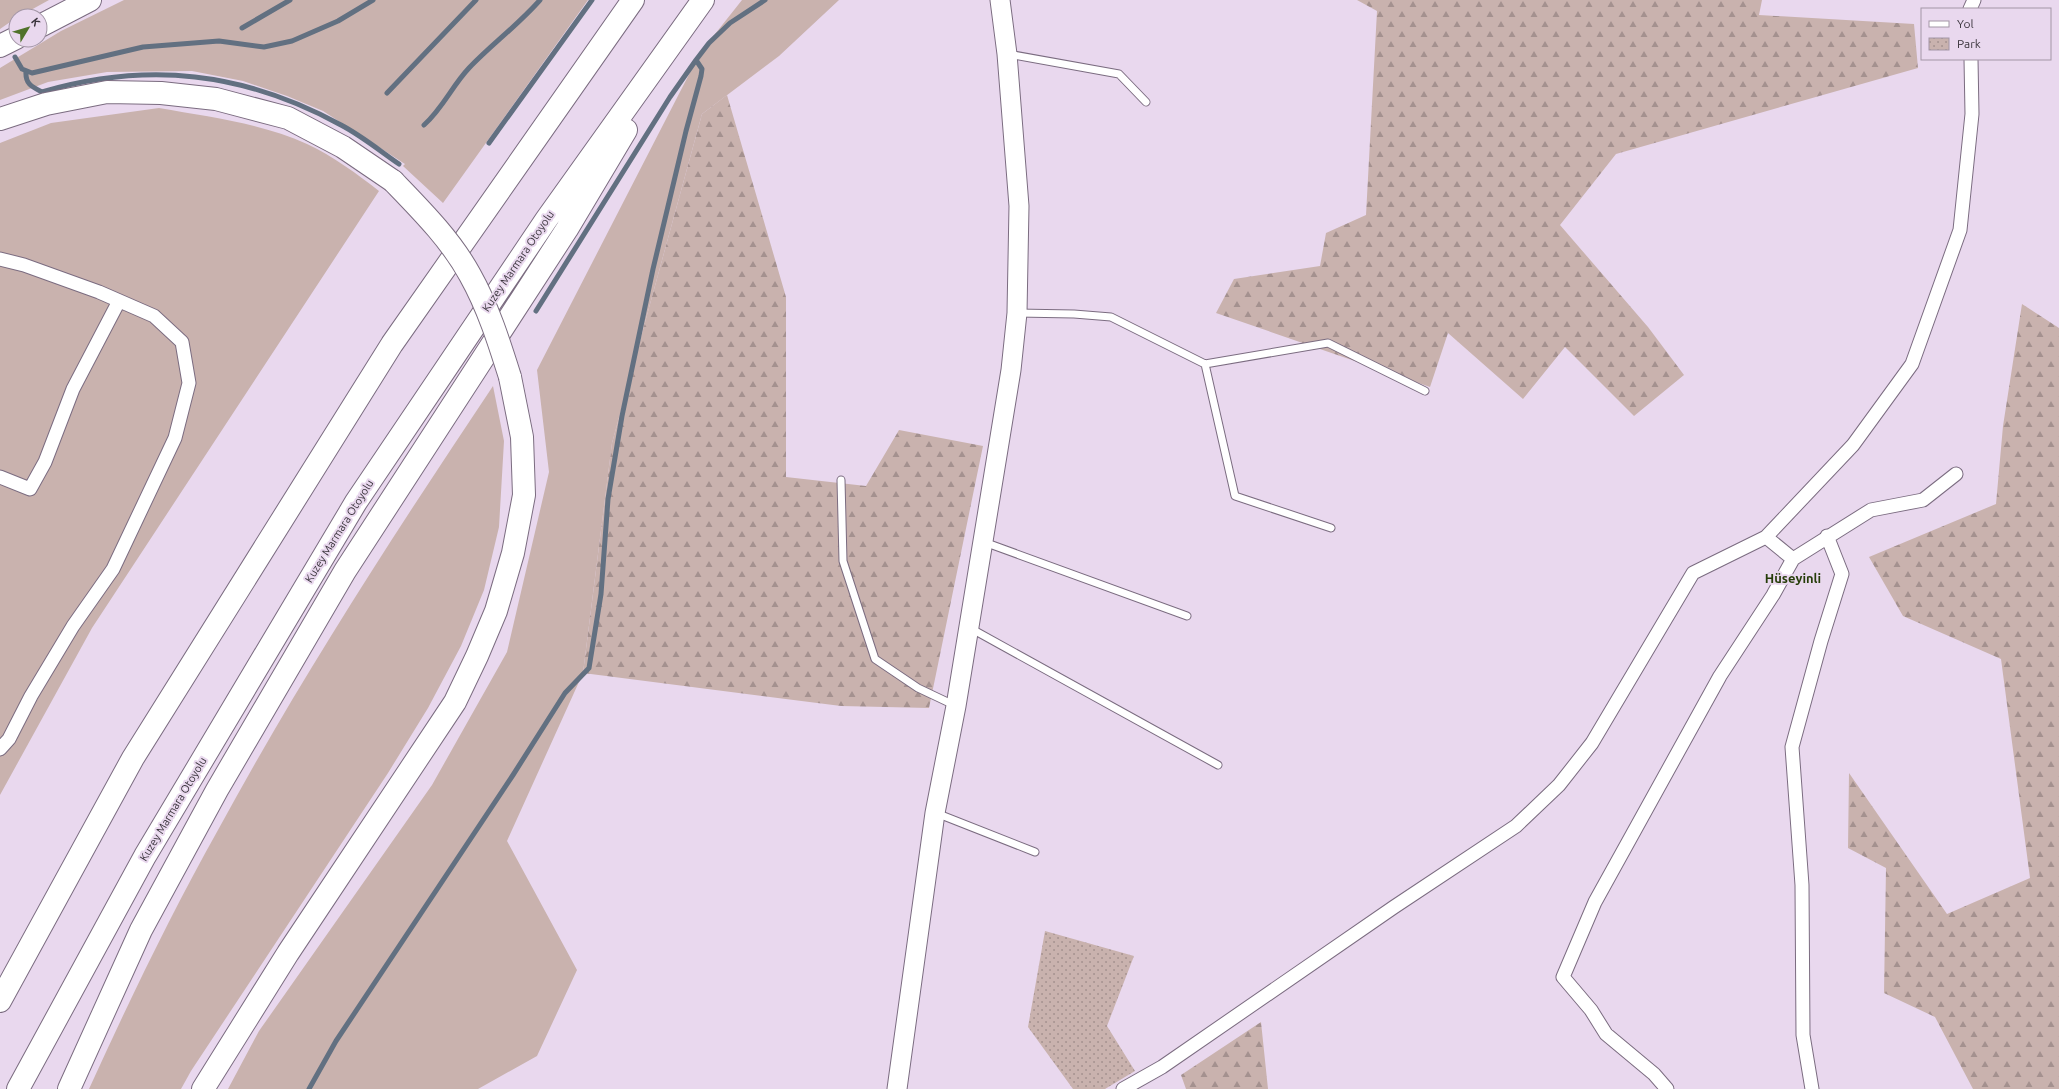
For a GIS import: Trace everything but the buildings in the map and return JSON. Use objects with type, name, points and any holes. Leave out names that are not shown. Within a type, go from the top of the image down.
[{"type":"highway","points":[[48,22],[90,0]]},
{"type":"highway","points":[[0,1001],[133,758],[392,344],[633,0]]},
{"type":"highway","points":[[69,1089],[140,930],[216,790],[345,572],[568,229],[703,0]]},
{"type":"highway","name":"Kuzey Marmara Otoyolu","points":[[18,1089],[145,856],[356,502],[546,220],[703,0]]},
{"type":"highway","points":[[0,119],[46,104],[107,92],[161,93],[216,99],[288,118],[343,147],[393,181],[421,210],[445,238],[470,275],[494,326],[510,377],[522,437],[524,496],[513,553],[496,611],[477,656],[455,702],[288,953],[203,1089]]},
{"type":"main road","points":[[896,1089],[935,813],[956,706],[1010,370],[1017,313],[1019,206],[1007,54],[1000,0]]},
{"type":"street","points":[[1123,1089],[1162,1067],[1394,907],[1516,826],[1559,785],[1592,743],[1693,574],[1766,536],[1853,445],[1912,364],[1960,230],[1972,114],[1971,60]]},
{"type":"street","points":[[0,259],[24,265],[154,316],[182,342],[189,383],[176,438],[113,569],[73,626],[31,696],[9,739],[0,749]]},
{"type":"street","points":[[0,477],[30,489],[48,455],[73,390],[119,301]]},
{"type":"street","points":[[1667,1089],[1654,1074],[1606,1034],[1592,1010],[1563,977],[1595,902],[1720,676],[1772,595],[1793,559],[1870,510],[1923,500],[1956,474]]},
{"type":"street","points":[[1766,536],[1793,559]]},
{"type":"street","points":[[1812,1089],[1803,1036],[1802,885],[1792,747],[1821,641],[1842,574],[1827,536]]},
{"type":"lane","points":[[1007,54],[1119,74],[1146,102]]},
{"type":"lane","points":[[1017,313],[1074,314],[1111,317],[1205,364],[1328,343],[1425,390]]},
{"type":"lane","points":[[1205,364],[1235,496],[1331,528]]},
{"type":"lane","points":[[841,480],[843,561],[875,659],[918,688],[956,706]]},
{"type":"lane","points":[[982,541],[1187,616]]},
{"type":"lane","points":[[968,627],[1218,765]]},
{"type":"lane","points":[[935,813],[1035,852]]},
{"type":"green space","points":[[0,0],[49,0],[34,8],[8,8],[8,24],[0,29]]},
{"type":"green space","points":[[124,0],[588,0],[443,203],[403,166],[405,164],[323,111],[287,96],[243,81],[192,71],[107,72],[48,82],[0,100],[0,68],[33,48],[48,48],[48,39]]},
{"type":"green space","points":[[742,0],[839,0],[779,56],[702,114],[612,443],[583,673],[507,841],[577,970],[537,1056],[478,1089],[228,1089],[259,1031],[432,785],[507,652],[549,472],[537,370],[700,53]]},
{"type":"green space","points":[[1357,0],[1762,0],[1759,15],[1914,24],[1918,68],[1616,154],[1560,225],[1648,327],[1684,375],[1634,416],[1565,347],[1523,399],[1448,333],[1430,387],[1216,313],[1234,279],[1320,266],[1326,233],[1366,215],[1377,11]]},
{"type":"green space","points":[[727,95],[786,297],[786,477],[866,486],[899,430],[983,446],[929,708],[841,706],[583,673],[612,443],[702,114]]},
{"type":"green space","points":[[159,108],[253,126],[289,137],[326,154],[379,191],[92,628],[0,795],[0,143],[51,123]]},
{"type":"green space","points":[[2022,304],[2059,328],[2059,1089],[1973,1089],[1935,1017],[1884,993],[1886,868],[1848,848],[1849,773],[1947,914],[2030,878],[2001,659],[1903,616],[1869,557],[1996,504],[2003,426]]},
{"type":"green space","points":[[493,386],[504,441],[499,527],[484,590],[461,646],[428,708],[388,773],[191,1071],[181,1089],[89,1089],[167,926],[282,716],[385,550]]},
{"type":"green space","points":[[1045,931],[1134,956],[1107,1026],[1135,1071],[1105,1089],[1073,1089],[1028,1027]]},
{"type":"green space","points":[[1261,1022],[1268,1089],[1186,1089],[1181,1075]]},
{"type":"waterway","points":[[242,28],[290,0]]},
{"type":"waterway","points":[[15,57],[22,69],[32,73],[143,47],[219,41],[264,47],[292,41],[338,21],[373,0]]},
{"type":"waterway","points":[[387,93],[476,0]]},
{"type":"waterway","points":[[424,125],[437,111],[457,82],[469,68],[523,18],[540,0]]},
{"type":"waterway","points":[[489,143],[592,0]]},
{"type":"waterway","points":[[536,311],[670,97],[696,60],[709,43],[730,23],[765,0]]},
{"type":"waterway","points":[[309,1089],[336,1041],[513,775],[565,693],[589,668],[601,594],[608,499],[622,416],[653,269],[686,131],[701,76],[702,69],[696,60]]},
{"type":"waterway","points":[[26,71],[28,82],[32,87],[42,92],[81,82],[120,77],[158,75],[195,77],[232,83],[268,93],[305,107],[349,129],[399,164]]},
{"type":"district","name":"Hüseyinli","points":[[1793,578]]}]
